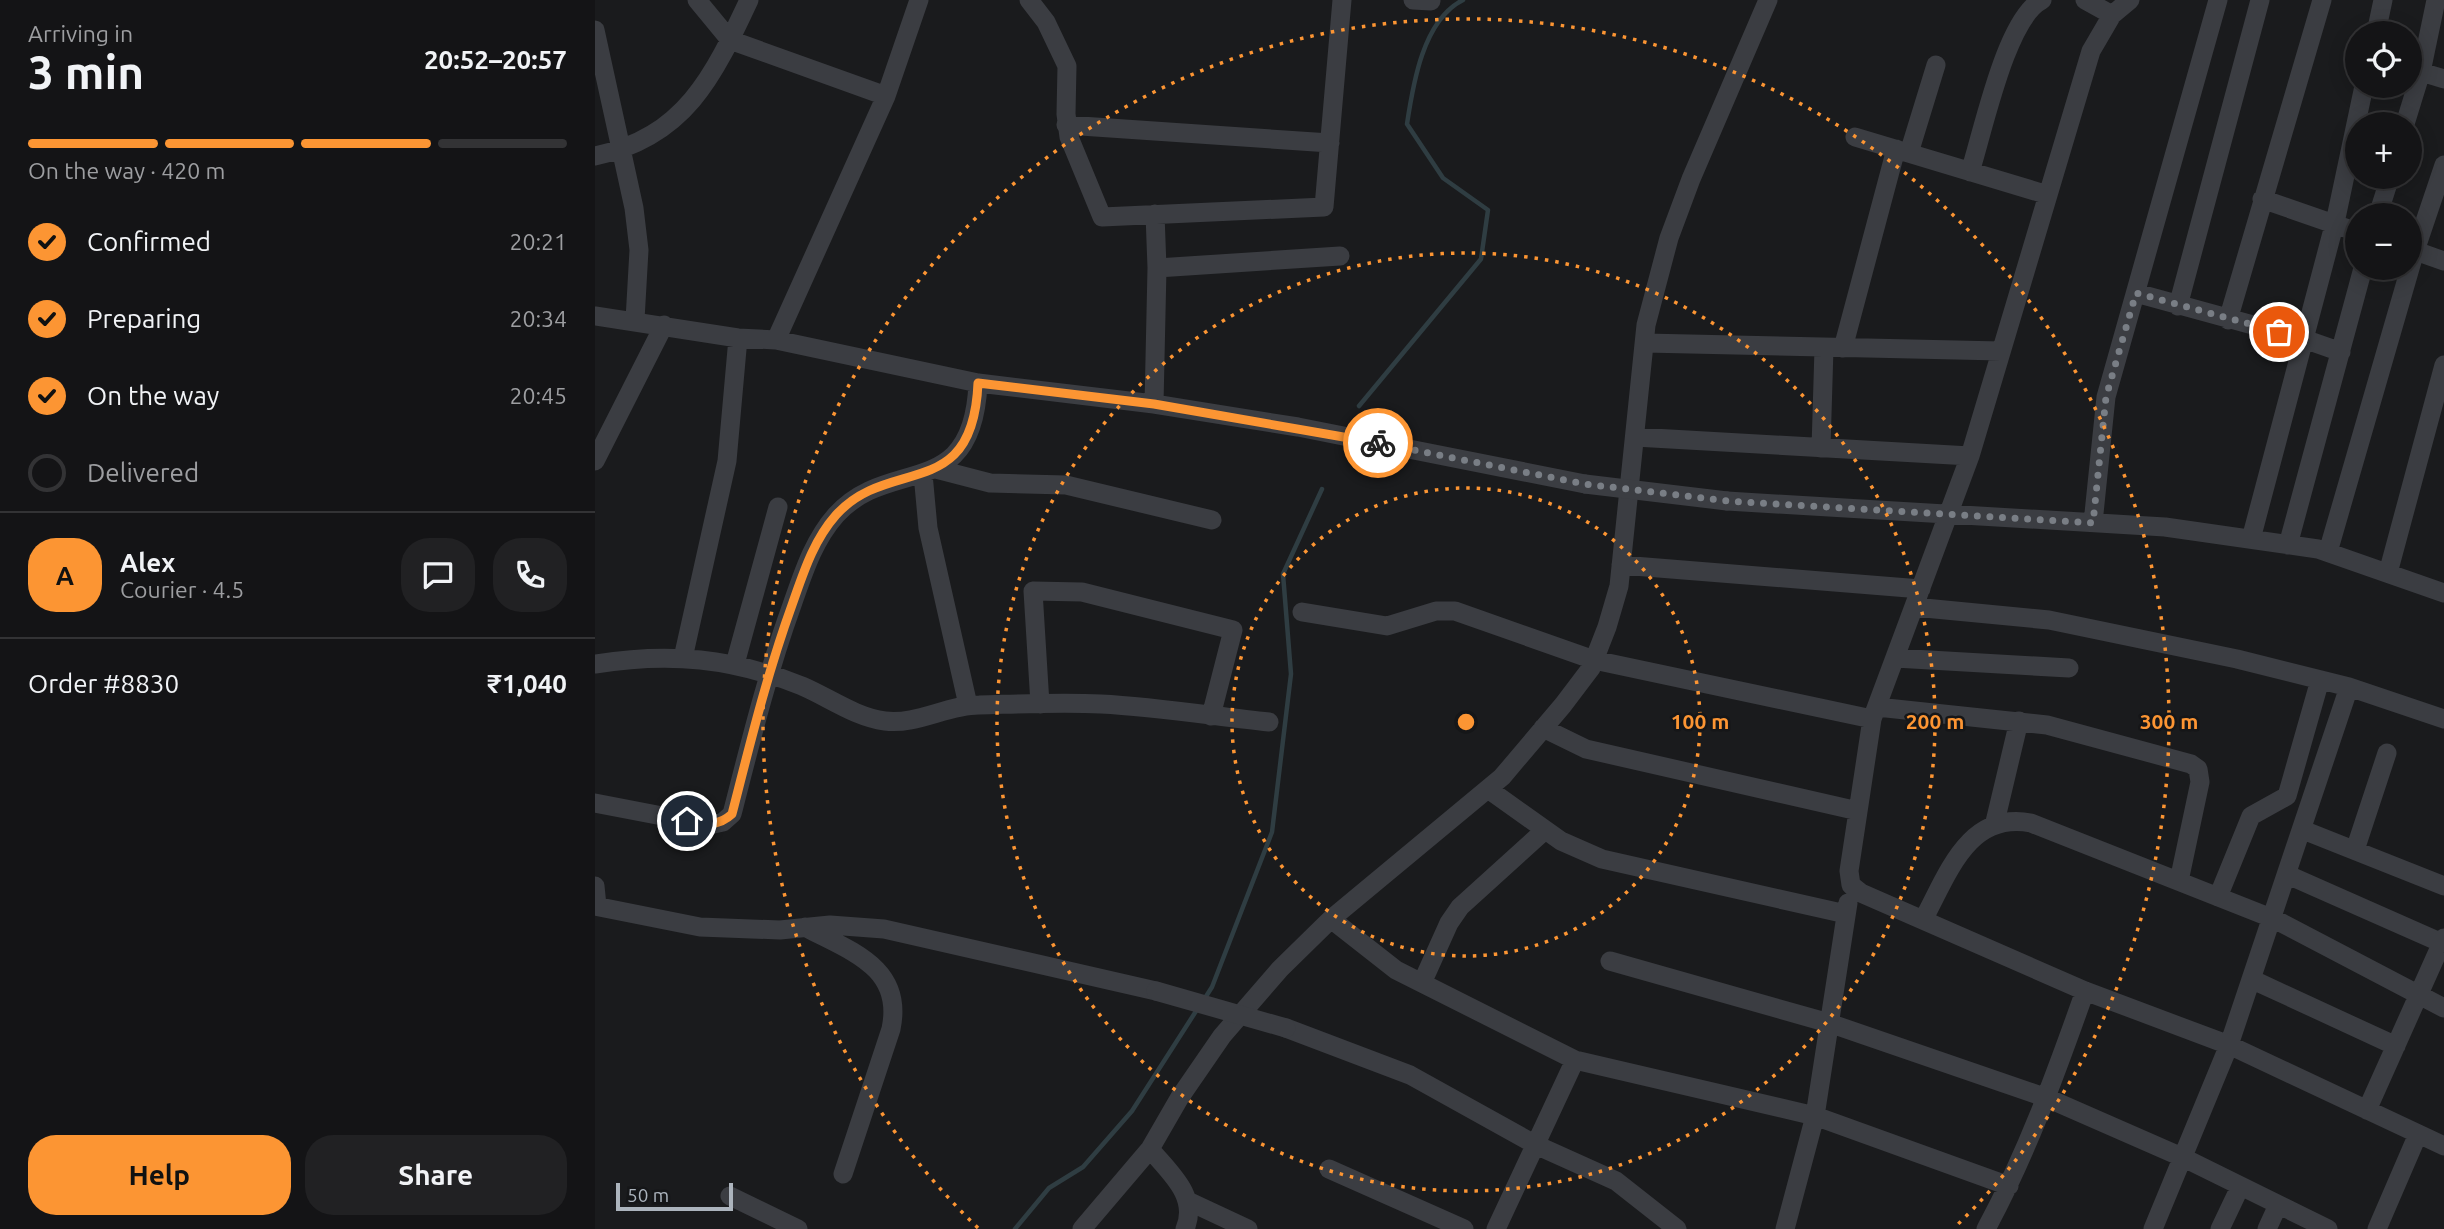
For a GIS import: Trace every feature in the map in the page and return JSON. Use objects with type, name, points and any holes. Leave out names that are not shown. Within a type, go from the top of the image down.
[{"type":"street","points":[[697,0],[730,40],[886,96]]},
{"type":"street","points":[[595,156],[619,151],[656,135],[684,111],[730,40],[750,0]]},
{"type":"street","points":[[776,340],[886,96],[919,0]]},
{"type":"street","points":[[1029,0],[1046,22],[1067,66],[1066,125],[1075,156],[1102,216],[1324,207],[1342,0]]},
{"type":"street","points":[[1082,1229],[1150,1149],[1180,1097],[1222,1036],[1280,969],[1331,919],[1502,777],[1594,660],[1610,617],[1622,565],[1645,343],[1669,238],[1691,179],[1768,0]]},
{"type":"street","points":[[1971,172],[2010,41],[2025,13],[2042,0]]},
{"type":"street","points":[[2085,0],[2112,15]]},
{"type":"street","points":[[1785,1229],[1815,1116],[1851,885],[1849,872],[1858,811],[1875,713],[1970,456],[2091,51],[2112,15],[2130,0]]},
{"type":"street","points":[[2093,523],[2106,397],[2218,0]]},
{"type":"street","points":[[2178,306],[2260,0]]},
{"type":"street","points":[[2228,320],[2322,0]]},
{"type":"street","points":[[2379,21],[2383,0]]},
{"type":"street","points":[[2422,67],[2436,0]]},
{"type":"street","points":[[595,30],[619,151],[634,208],[639,250],[635,320]]},
{"type":"street","points":[[1821,447],[1833,348],[1936,65]]},
{"type":"street","points":[[2422,72],[2444,79]]},
{"type":"street","points":[[2251,540],[2334,224],[2361,98]]},
{"type":"street","points":[[1066,125],[1329,143]]},
{"type":"street","points":[[1855,136],[2048,195]]},
{"type":"street","points":[[2422,223],[2444,165]]},
{"type":"street","points":[[2262,199],[2345,228]]},
{"type":"street","points":[[1154,404],[1157,268],[1155,214]]},
{"type":"street","points":[[2422,253],[2444,261]]},
{"type":"street","points":[[1157,268],[1340,256]]},
{"type":"street","points":[[2288,545],[2360,280]]},
{"type":"street","points":[[2328,552],[2404,280]]},
{"type":"street","points":[[2136,293],[2228,320],[2304,338],[2341,352]]},
{"type":"street","points":[[595,316],[635,320],[738,338],[776,340],[978,383],[1154,404],[1298,427],[1585,484],[1727,501],[2165,527],[2288,545],[2328,552],[2444,591]]},
{"type":"street","points":[[595,461],[664,325]]},
{"type":"street","points":[[683,658],[727,461],[738,338]]},
{"type":"street","points":[[1645,343],[2001,351]]},
{"type":"street","points":[[2388,573],[2444,365]]},
{"type":"street","points":[[595,803],[709,825],[723,822],[732,814],[768,673],[806,566],[829,524],[856,498],[880,486],[929,471],[952,457],[977,410],[978,383]]},
{"type":"street","points":[[1635,437],[1970,456]]},
{"type":"street","points":[[929,471],[990,483],[1066,485],[1212,520]]},
{"type":"street","points":[[929,471],[928,528],[968,705]]},
{"type":"street","points":[[735,664],[778,507]]},
{"type":"street","points":[[1622,565],[1917,598],[2049,620],[2350,687],[2444,719]]},
{"type":"street","points":[[1040,704],[1033,591],[1082,592],[1233,630],[1211,716]]},
{"type":"street","points":[[1302,612],[1387,626],[1436,611],[1455,611],[1594,660],[1875,713],[2019,721],[2171,757],[2198,769],[2200,782],[2179,881]]},
{"type":"street","points":[[595,664],[644,656],[735,664],[805,687],[852,712],[886,721],[905,720],[968,705],[1100,704],[1269,722]]},
{"type":"street","points":[[1895,658],[2069,668]]},
{"type":"street","points":[[2218,897],[2251,816],[2287,796],[2320,680]]},
{"type":"street","points":[[2153,1229],[2253,980],[2350,687]]},
{"type":"street","points":[[1996,822],[2019,721]]},
{"type":"street","points":[[1543,728],[1586,749],[1626,760],[1858,811]]},
{"type":"street","points":[[2355,850],[2387,753]]},
{"type":"street","points":[[1488,789],[1561,841],[1602,859],[1846,914]]},
{"type":"street","points":[[1923,920],[1962,849],[1981,830],[1996,822],[2014,820],[2031,823],[2274,919],[2444,1008]]},
{"type":"street","points":[[1422,983],[1449,923],[1461,907],[1545,830]]},
{"type":"street","points":[[2303,830],[2444,886]]},
{"type":"street","points":[[2288,875],[2443,940],[2367,1110]]},
{"type":"street","points":[[1851,885],[1861,893],[2085,991],[2229,1045],[2444,1146]]},
{"type":"street","points":[[595,886],[596,906],[700,927],[745,931],[839,925],[884,929],[1156,991],[1286,1028],[1410,1075],[1536,1144],[1616,1181],[1677,1229]]},
{"type":"street","points":[[1331,919],[1397,970],[1575,1060],[1815,1116],[2009,1186]]},
{"type":"street","points":[[805,927],[864,959],[884,977],[893,996],[891,1029],[843,1174]]},
{"type":"street","points":[[1610,961],[1829,1023],[2047,1098],[2184,1157],[2327,1229]]},
{"type":"street","points":[[2253,980],[2396,1046]]},
{"type":"street","points":[[1986,1229],[2009,1186],[2047,1098],[2085,991]]},
{"type":"street","points":[[1496,1229],[1575,1060]]},
{"type":"street","points":[[2377,1229],[2418,1134]]},
{"type":"street","points":[[1150,1149],[1183,1188],[1190,1216],[1185,1229]]},
{"type":"street","points":[[1329,1170],[1464,1229]]},
{"type":"street","points":[[2220,1229],[2240,1187]]},
{"type":"street","points":[[730,1196],[798,1229]]},
{"type":"street","points":[[1188,1201],[1248,1229]]},
{"type":"street","points":[[2267,1229],[2277,1205]]},
{"type":"waterway","points":[[1359,406],[1481,259],[1488,210],[1443,178],[1407,124],[1417,72],[1429,37],[1449,9],[1463,0]]},
{"type":"waterway","points":[[1205,998],[1212,987],[1272,832],[1291,674],[1283,574],[1322,489]]},
{"type":"waterway","points":[[1015,1229],[1049,1188],[1083,1167],[1132,1111],[1198,1008]]},
{"type":"way so far","points":[[1378,443],[1585,484],[1727,501],[2093,523],[2106,397],[2136,293],[2279,332]]},
{"type":"route","points":[[687,821],[709,825],[723,822],[732,814],[768,673],[806,566],[821,535],[837,514],[856,498],[880,486],[936,469],[952,457],[977,410],[978,383],[1154,404],[1378,443]]}]
